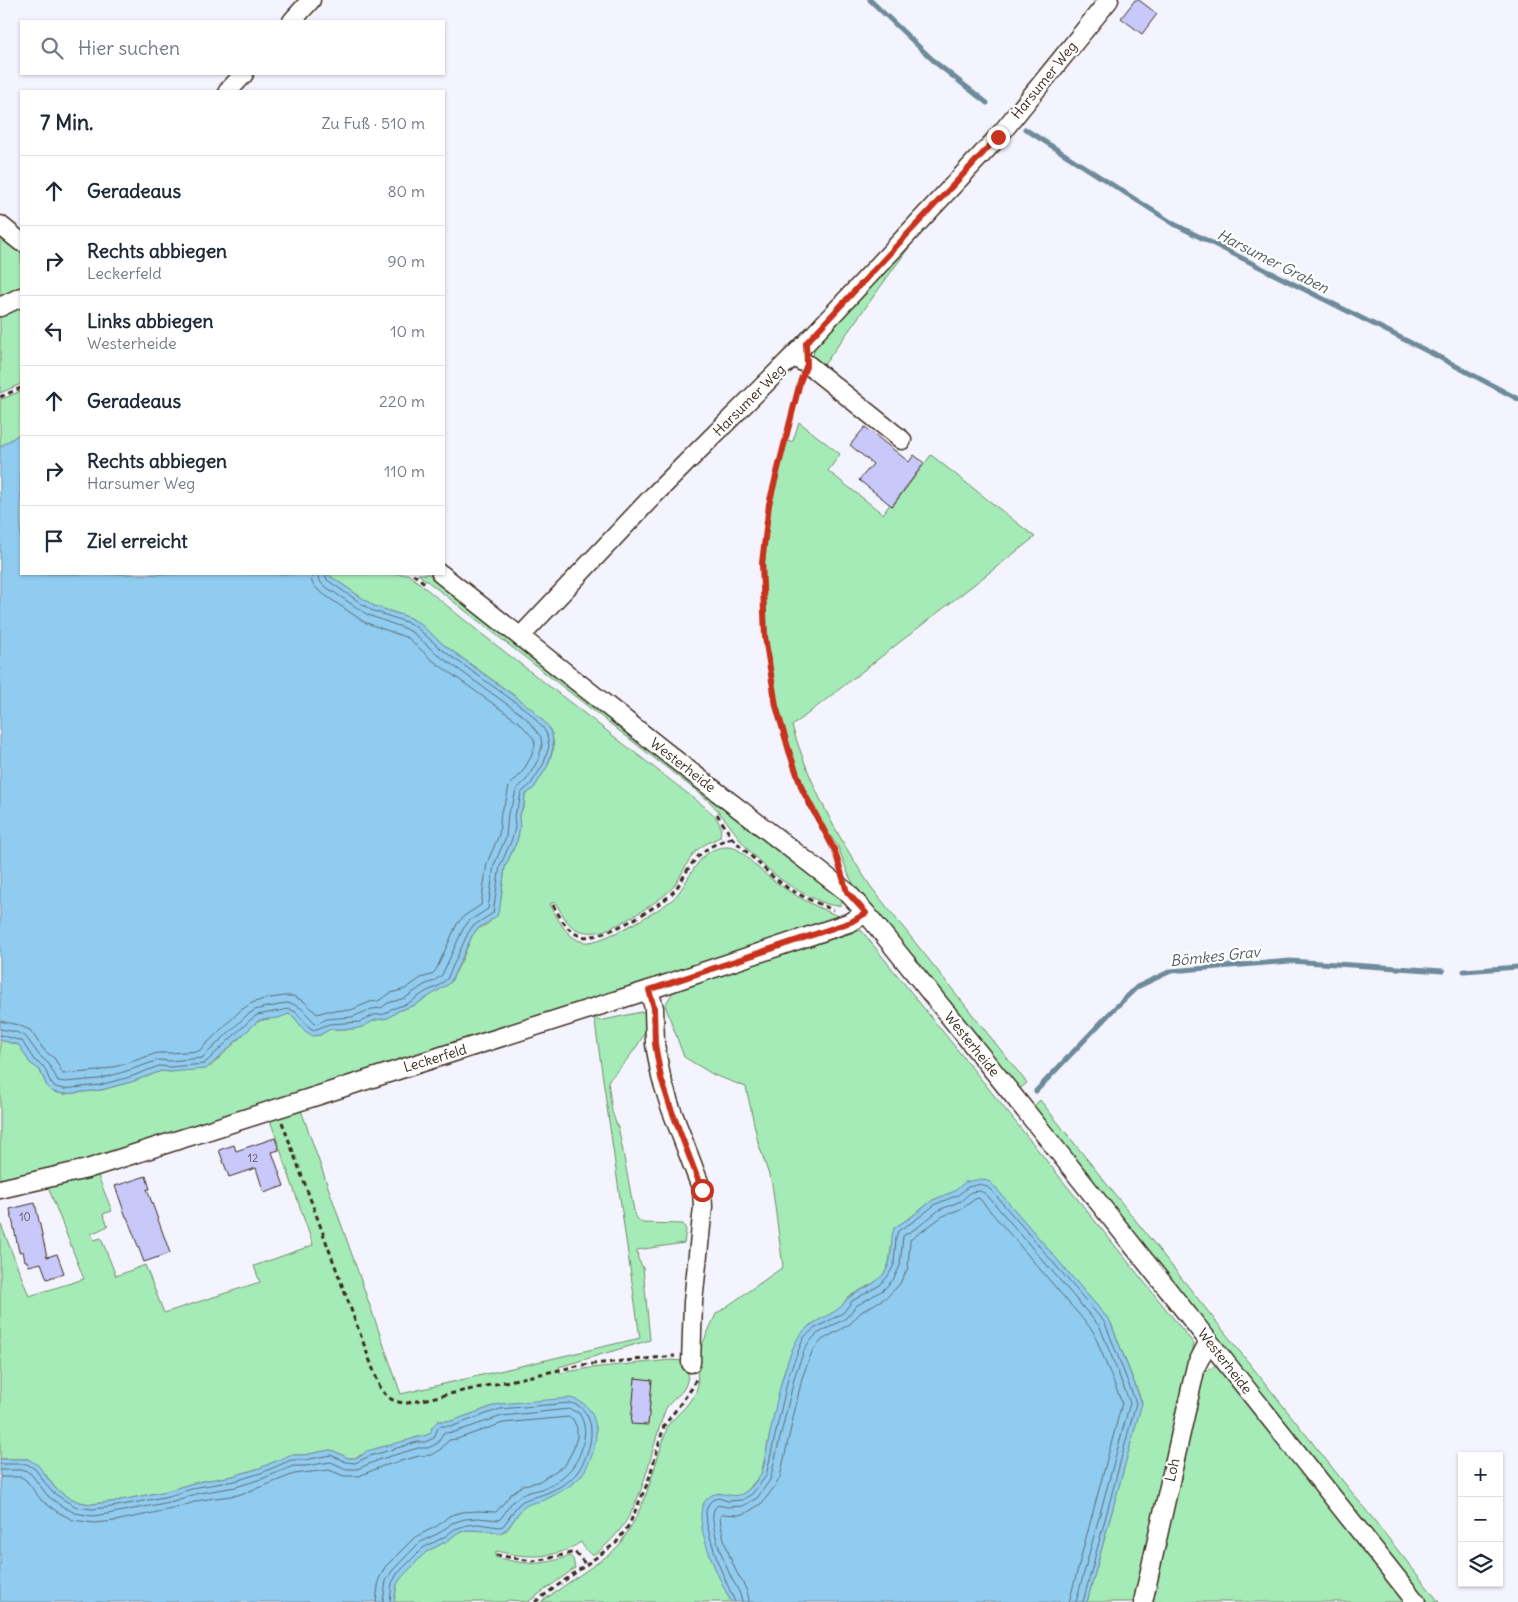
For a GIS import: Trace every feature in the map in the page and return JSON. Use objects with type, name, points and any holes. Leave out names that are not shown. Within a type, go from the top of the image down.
[{"type":"street","points":[[293,20],[311,0]]},
{"type":"street","name":"Harsumer Weg","points":[[521,636],[654,495],[800,361],[998,137],[1109,0]]},
{"type":"street","points":[[229,90],[243,75]]},
{"type":"street","points":[[0,225],[20,241]]},
{"type":"street","points":[[0,307],[20,297]]},
{"type":"street","points":[[800,361],[902,440]]},
{"type":"street","name":"Westerheide","points":[[443,575],[686,768],[847,892],[859,917],[1046,1135],[1416,1602]]},
{"type":"street","name":"Leckerfeld","points":[[0,1188],[87,1168],[649,990],[859,917]]},
{"type":"street","points":[[649,990],[654,1008],[655,1044],[661,1078],[702,1190],[703,1207],[693,1302],[692,1363]]},
{"type":"street","name":"Loh","points":[[1143,1602],[1196,1366],[1208,1341]]},
{"type":"path","points":[[800,361],[800,382],[769,504],[762,563],[765,637],[776,706],[789,751],[808,803],[835,851],[847,892]]},
{"type":"path","points":[[0,397],[20,388]]},
{"type":"path","points":[[414,575],[428,586]]},
{"type":"path","points":[[717,813],[732,838],[773,878],[808,899],[835,911],[859,917]]},
{"type":"path","points":[[553,906],[566,925],[582,937],[606,934],[670,896],[695,859],[706,849],[732,838]]},
{"type":"path","points":[[277,1108],[380,1388],[386,1397],[397,1403],[408,1403],[582,1365],[683,1355],[692,1363],[696,1380],[664,1426],[648,1482],[629,1525],[616,1543],[535,1602]]},
{"type":"path","points":[[496,1555],[532,1561],[575,1552],[586,1566]]},
{"type":"green space","points":[[936,210],[821,369],[813,360],[814,346],[883,274]]},
{"type":"green space","points":[[0,233],[20,249],[20,288],[0,298]]},
{"type":"green space","points":[[20,303],[20,384],[0,393],[0,313]]},
{"type":"green space","points":[[20,391],[20,434],[0,447],[0,400]]},
{"type":"green space","points":[[799,422],[840,454],[828,471],[883,514],[890,504],[893,506],[931,455],[1035,537],[792,726],[816,790],[835,828],[858,867],[871,887],[1027,1083],[1017,1091],[861,897],[849,876],[838,847],[821,823],[804,789],[790,749],[776,699],[767,643],[764,584],[765,547],[770,508],[786,442],[793,441]]},
{"type":"green space","points":[[328,575],[409,575],[716,817],[721,827],[720,837],[695,853],[669,892],[619,924],[599,932],[582,931],[569,924],[555,902],[550,904],[563,927],[572,937],[584,942],[592,942],[616,933],[655,912],[679,893],[701,859],[708,853],[727,847],[740,851],[776,883],[816,906],[838,916],[572,1007],[84,1165],[0,1182],[0,1040],[19,1045],[30,1063],[39,1069],[47,1086],[53,1092],[64,1094],[101,1090],[161,1071],[170,1072],[211,1066],[253,1025],[264,1020],[288,1014],[293,1016],[313,1035],[320,1035],[330,1029],[362,1027],[375,1020],[388,1018],[398,1011],[415,1005],[450,983],[472,936],[476,930],[489,923],[500,906],[505,867],[517,841],[520,827],[519,816],[524,806],[525,795],[534,788],[548,765],[554,747],[552,734],[541,718],[519,699],[444,645],[419,623],[408,617],[374,606]]},
{"type":"green space","points":[[419,575],[431,575],[843,901],[841,905],[831,905],[815,899],[775,875],[749,851],[722,815],[708,800]]},
{"type":"green space","points":[[861,930],[1194,1344],[1136,1602],[1087,1602],[1142,1402],[1110,1321],[990,1182],[965,1182],[956,1191],[933,1200],[894,1228],[889,1263],[885,1273],[877,1281],[848,1297],[840,1309],[810,1325],[795,1344],[784,1372],[761,1474],[748,1490],[739,1496],[728,1496],[718,1493],[702,1525],[714,1565],[731,1602],[541,1602],[610,1554],[620,1544],[636,1518],[647,1492],[668,1425],[687,1405],[696,1392],[698,1384],[697,1365],[702,1345],[716,1314],[783,1267],[772,1184],[758,1142],[746,1087],[714,1075],[684,1057],[665,1005],[675,989]]},
{"type":"green space","points":[[646,1011],[646,1029],[641,1039],[628,1058],[608,1081],[612,1112],[619,1131],[635,1216],[642,1223],[683,1224],[686,1230],[684,1243],[637,1250],[638,1259],[643,1268],[650,1340],[559,1367],[560,1373],[671,1360],[682,1361],[689,1368],[688,1377],[682,1391],[666,1408],[637,1499],[619,1531],[606,1545],[594,1554],[589,1553],[581,1542],[571,1548],[550,1555],[529,1556],[496,1551],[495,1557],[525,1563],[541,1563],[570,1556],[573,1559],[575,1568],[528,1602],[509,1600],[504,1602],[394,1602],[397,1584],[402,1576],[426,1552],[447,1541],[457,1533],[468,1530],[500,1533],[507,1530],[522,1508],[531,1502],[544,1500],[574,1483],[581,1476],[594,1448],[596,1426],[499,1404],[452,1421],[438,1421],[430,1435],[378,1448],[354,1458],[348,1458],[330,1450],[304,1455],[290,1455],[260,1468],[233,1476],[197,1482],[167,1491],[91,1504],[79,1502],[66,1496],[55,1488],[46,1475],[28,1459],[0,1459],[0,1222],[29,1296],[84,1279],[48,1187],[98,1176],[112,1211],[103,1214],[108,1226],[91,1234],[94,1240],[101,1238],[116,1276],[145,1265],[164,1313],[260,1282],[254,1266],[313,1245],[270,1120],[301,1110],[401,1394],[640,1338],[594,1016],[599,1021]]},
{"type":"green space","points":[[1040,1100],[1439,1602],[1424,1602],[1031,1109]]},
{"type":"green space","points":[[1217,1366],[1405,1602],[1148,1602],[1199,1380],[1206,1370]]},
{"type":"water","points":[[20,434],[20,575],[328,575],[374,606],[408,617],[419,623],[444,645],[532,709],[548,726],[552,734],[553,747],[548,765],[534,788],[525,795],[524,805],[519,816],[520,827],[517,841],[505,867],[497,916],[476,930],[450,983],[415,1005],[398,1011],[388,1018],[375,1020],[362,1027],[353,1029],[330,1029],[320,1035],[313,1036],[305,1031],[293,1016],[288,1014],[279,1018],[259,1020],[206,1069],[161,1071],[101,1090],[64,1094],[53,1092],[47,1086],[40,1070],[30,1063],[19,1045],[0,1040],[0,447]]},
{"type":"water","points":[[982,1179],[990,1182],[995,1187],[1110,1321],[1142,1403],[1087,1602],[731,1602],[707,1548],[701,1517],[703,1505],[714,1494],[740,1495],[747,1491],[760,1476],[782,1379],[797,1340],[809,1326],[840,1308],[849,1297],[874,1283],[882,1276],[890,1262],[894,1228],[933,1200],[955,1191],[965,1182]]},
{"type":"water","points":[[570,1398],[579,1401],[589,1410],[594,1418],[596,1430],[593,1452],[588,1465],[580,1477],[553,1496],[526,1506],[510,1525],[500,1533],[468,1530],[457,1533],[447,1541],[426,1552],[397,1584],[394,1602],[0,1602],[0,1459],[28,1459],[38,1465],[55,1488],[79,1502],[91,1504],[111,1502],[167,1491],[197,1482],[233,1476],[260,1468],[290,1455],[304,1455],[330,1450],[348,1458],[354,1458],[361,1456],[367,1451],[430,1434],[432,1427],[438,1421],[452,1421],[499,1404]]},
{"type":"building","points":[[1135,0],[1139,0],[1157,14],[1142,34],[1121,18]]},
{"type":"building","points":[[865,427],[909,462],[914,455],[924,463],[892,506],[859,480],[873,464],[850,445]]},
{"type":"building","points":[[275,1138],[279,1150],[272,1152],[284,1186],[264,1193],[256,1168],[229,1177],[219,1150],[234,1145],[236,1151]]},
{"type":"building","points":[[146,1176],[150,1189],[147,1189],[170,1253],[144,1262],[115,1186]]},
{"type":"building","points":[[35,1203],[47,1257],[57,1254],[64,1273],[47,1279],[41,1263],[29,1266],[27,1261],[25,1261],[23,1251],[19,1252],[10,1209]]},
{"type":"building","points":[[635,1378],[652,1380],[648,1425],[631,1424]]},
{"type":"waterway","name":"Harsumer Graben","points":[[870,0],[936,63],[987,103]]},
{"type":"waterway","name":"Harsumer Graben","points":[[1025,129],[1174,224],[1437,356],[1518,399]]},
{"type":"waterway","name":"Bömkes Grav","points":[[1036,1091],[1137,987],[1171,971],[1290,961],[1443,971]]},
{"type":"waterway","name":"Bömkes Grav","points":[[1464,971],[1518,967]]},
{"type":"route","points":[[702,1190],[661,1078],[655,1044],[654,1008],[649,990],[851,922],[866,913],[847,892],[835,851],[802,789],[776,706],[765,637],[762,592],[763,546],[769,504],[777,469],[800,382],[807,364],[806,343],[998,137]]}]
